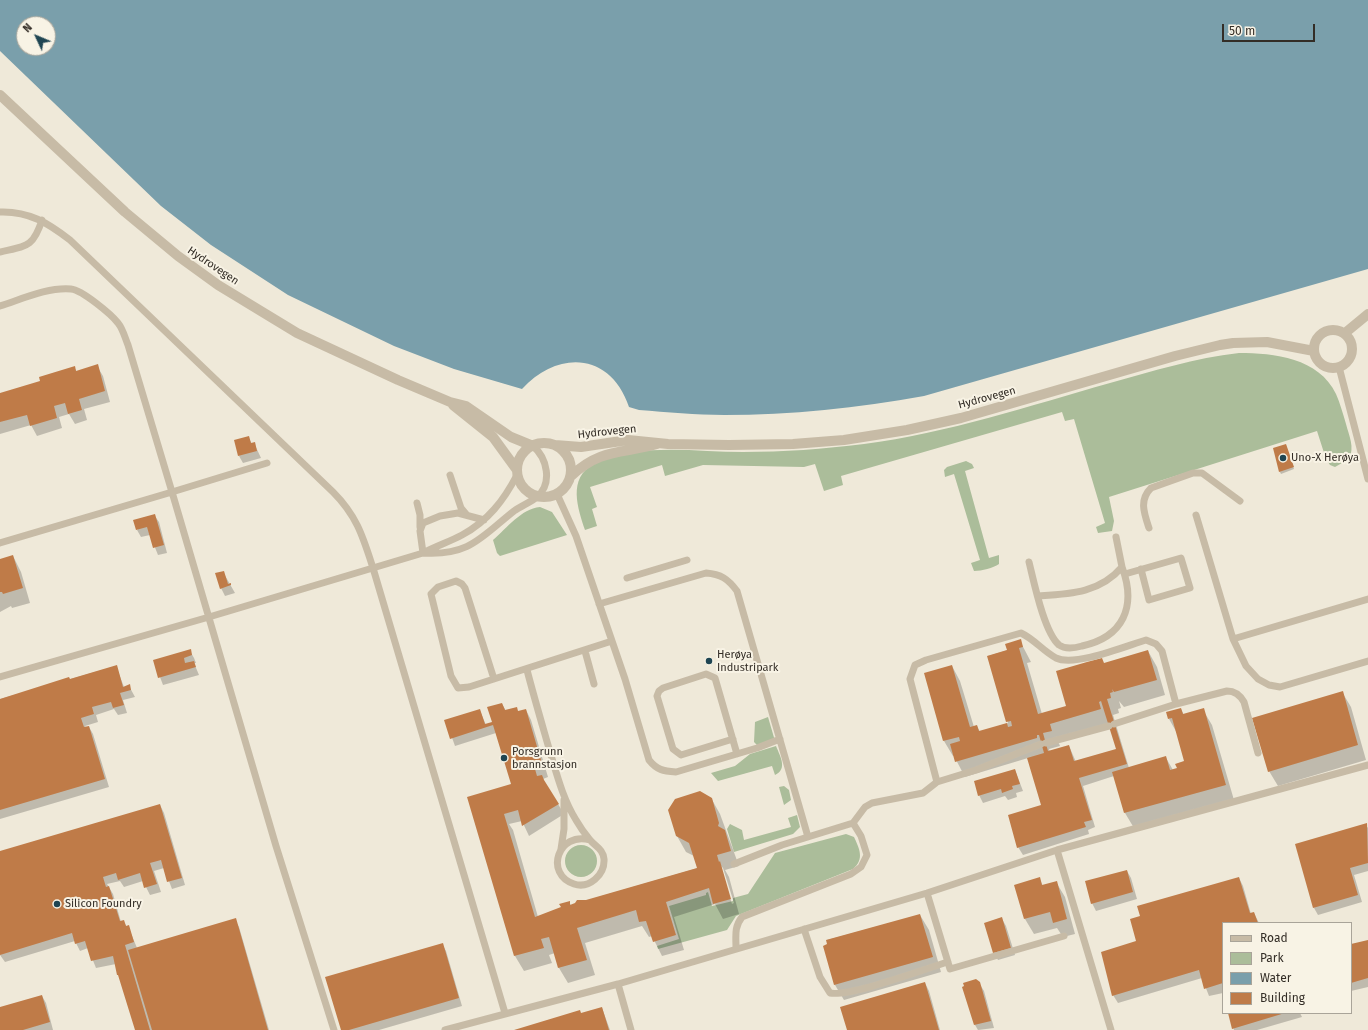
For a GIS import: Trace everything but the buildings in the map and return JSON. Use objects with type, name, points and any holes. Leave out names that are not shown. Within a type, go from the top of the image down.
[{"type":"street","name":"Hydrovegen","points":[[0,95],[125,212],[178,256],[218,285],[297,333],[344,357],[450,402],[466,406],[511,437],[533,446],[540,443],[555,446],[581,447],[628,440],[660,443],[772,445],[863,437],[907,430],[961,418],[1175,356],[1220,345],[1267,342],[1314,351]]},
{"type":"street","points":[[1345,333],[1368,314]]},
{"type":"street","points":[[1331,329],[1345,333],[1350,338],[1352,352],[1345,364],[1334,368],[1323,365],[1319,362],[1314,351],[1318,337],[1331,329]]},
{"type":"street","name":"Hydrovegen","points":[[450,402],[493,437],[517,473],[524,488],[537,497]]},
{"type":"street","name":"Hydrovegen","points":[[557,494],[568,483],[571,476],[582,466],[600,456],[615,451],[644,448],[660,443]]},
{"type":"street","points":[[517,473],[521,456],[533,446]]},
{"type":"street","points":[[555,446],[563,450],[569,458],[571,476]]},
{"type":"street","points":[[537,497],[548,498],[557,494]]},
{"type":"lane","points":[[0,212],[19,212],[42,220],[70,240],[351,512],[363,535],[505,1014]]},
{"type":"lane","points":[[0,252],[31,243],[42,220]]},
{"type":"lane","points":[[0,306],[47,292],[72,289],[81,292],[111,315],[119,324],[128,345],[276,846],[334,1030]]},
{"type":"lane","points":[[1339,367],[1368,479]]},
{"type":"lane","points":[[423,553],[444,554],[468,546],[488,534],[514,512],[537,497],[544,488],[547,477],[543,460],[533,446]]},
{"type":"lane","points":[[0,543],[267,462]]},
{"type":"lane","points":[[0,677],[209,617],[423,553],[444,542],[461,536],[484,520],[505,498],[517,473]]},
{"type":"lane","points":[[1149,528],[1143,510],[1143,500],[1146,493],[1151,488],[1193,473],[1202,473],[1240,501]]},
{"type":"lane","points":[[450,475],[461,508],[466,514]]},
{"type":"lane","points":[[557,494],[576,536],[612,641],[649,760],[655,767],[662,771],[676,772],[737,754],[780,739]]},
{"type":"lane","points":[[417,503],[420,515],[423,553]]},
{"type":"lane","points":[[420,527],[429,520],[453,513],[466,514],[474,518],[484,520]]},
{"type":"lane","points":[[1196,515],[1233,639],[1246,666],[1258,679],[1269,685],[1280,687],[1368,660]]},
{"type":"lane","points":[[1029,562],[1038,596],[1050,631],[1059,645],[1070,648],[1092,644],[1109,636],[1123,620],[1127,598],[1116,537]]},
{"type":"lane","points":[[1038,596],[1067,594],[1097,586],[1112,579],[1123,571],[1141,570],[1182,558],[1190,588],[1150,600],[1141,570]]},
{"type":"lane","points":[[628,578],[687,560]]},
{"type":"lane","points":[[599,604],[706,573],[721,576],[737,590],[808,837]]},
{"type":"lane","points":[[494,679],[465,588],[462,584],[456,581],[438,587],[431,594],[451,676],[458,688],[469,687],[527,670],[612,641]]},
{"type":"lane","points":[[1233,639],[1368,599]]},
{"type":"lane","points":[[937,782],[910,680],[915,665],[926,660],[1021,633],[1031,638],[1058,658],[1066,660],[1080,659],[1146,640],[1156,644],[1162,651],[1176,704]]},
{"type":"lane","points":[[585,651],[594,684]]},
{"type":"lane","points":[[527,670],[563,794],[577,821],[590,840]]},
{"type":"lane","points":[[733,739],[681,755],[676,753],[673,749],[657,696],[659,691],[663,688],[706,674],[715,678],[733,739],[737,754]]},
{"type":"lane","points":[[734,864],[782,845],[853,823],[865,808],[872,803],[923,793],[937,782],[976,770],[1043,744],[1111,725],[1176,704],[1227,691],[1237,693],[1244,702],[1258,753]]},
{"type":"lane","points":[[445,1030],[618,984],[927,892],[1057,850],[1368,765]]},
{"type":"lane","points":[[561,849],[573,839],[584,838],[590,840],[598,846],[602,852],[603,864],[599,876],[592,882],[584,885],[574,884],[566,880],[560,874],[557,857],[561,849],[564,819],[563,794]]},
{"type":"lane","points":[[736,948],[735,931],[737,923],[742,917],[851,874],[861,866],[867,855],[861,836],[853,823]]},
{"type":"lane","points":[[1057,850],[1111,1030]]},
{"type":"lane","points":[[927,892],[950,969],[1064,936]]},
{"type":"lane","points":[[804,929],[820,977],[830,993],[843,994],[948,962]]},
{"type":"lane","points":[[618,984],[631,1030]]},
{"type":"green space","points":[[1239,353],[1281,356],[1307,365],[1319,372],[1328,382],[1339,401],[1351,442],[1351,455],[1349,459],[1335,467],[1330,465],[1326,459],[1317,431],[1109,497],[1114,521],[1112,531],[1098,533],[1096,527],[1105,523],[1074,419],[1065,421],[1062,412],[841,476],[843,485],[824,491],[815,464],[804,467],[703,465],[665,476],[662,465],[590,487],[597,507],[592,509],[597,526],[585,530],[580,513],[577,485],[580,477],[594,464],[611,457],[629,453],[667,450],[743,452],[804,450],[849,446],[895,439],[988,418],[1174,365]]},
{"type":"green space","points":[[966,461],[972,464],[974,468],[965,471],[989,558],[999,555],[999,564],[991,568],[977,571],[974,571],[971,563],[980,560],[954,474],[945,477],[944,470],[947,467]]},
{"type":"green space","points":[[540,507],[552,512],[567,535],[500,556],[497,553],[493,540],[520,515],[533,508]]},
{"type":"green space","points":[[768,717],[775,741],[757,745],[754,742],[755,722]]},
{"type":"green space","points":[[776,746],[781,758],[782,766],[779,772],[775,775],[772,766],[718,781],[711,773],[735,766],[750,754]]},
{"type":"green space","points":[[784,786],[789,790],[791,800],[784,805],[779,787]]},
{"type":"green space","points":[[797,815],[800,827],[793,834],[734,852],[727,829],[730,824],[742,830],[744,840],[791,827],[788,818]]},
{"type":"green space","points":[[846,834],[854,837],[860,853],[859,861],[853,869],[736,916],[727,930],[658,949],[657,946],[679,939],[669,906],[706,895],[708,892],[712,906],[733,901],[733,898],[748,894],[775,853]]},
{"type":"green space","points":[[578,845],[584,845],[594,852],[597,861],[596,867],[590,874],[584,877],[578,877],[568,870],[565,864],[565,858],[572,848]]},
{"type":"water","points":[[0,0],[1368,0],[1368,269],[924,396],[849,407],[774,414],[713,415],[639,410],[629,407],[621,389],[610,376],[597,367],[583,363],[567,363],[552,367],[536,376],[522,389],[454,369],[394,346],[288,295],[211,245],[161,206],[0,51]]},
{"type":"place","name":"Uno-X Herøya","points":[[1283,458]]},
{"type":"place","name":"Herøya Industripark","points":[[709,661]]},
{"type":"place","name":"Porsgrunn brannstasjon","points":[[504,758]]},
{"type":"place","name":"Silicon Foundry","points":[[57,904]]}]
